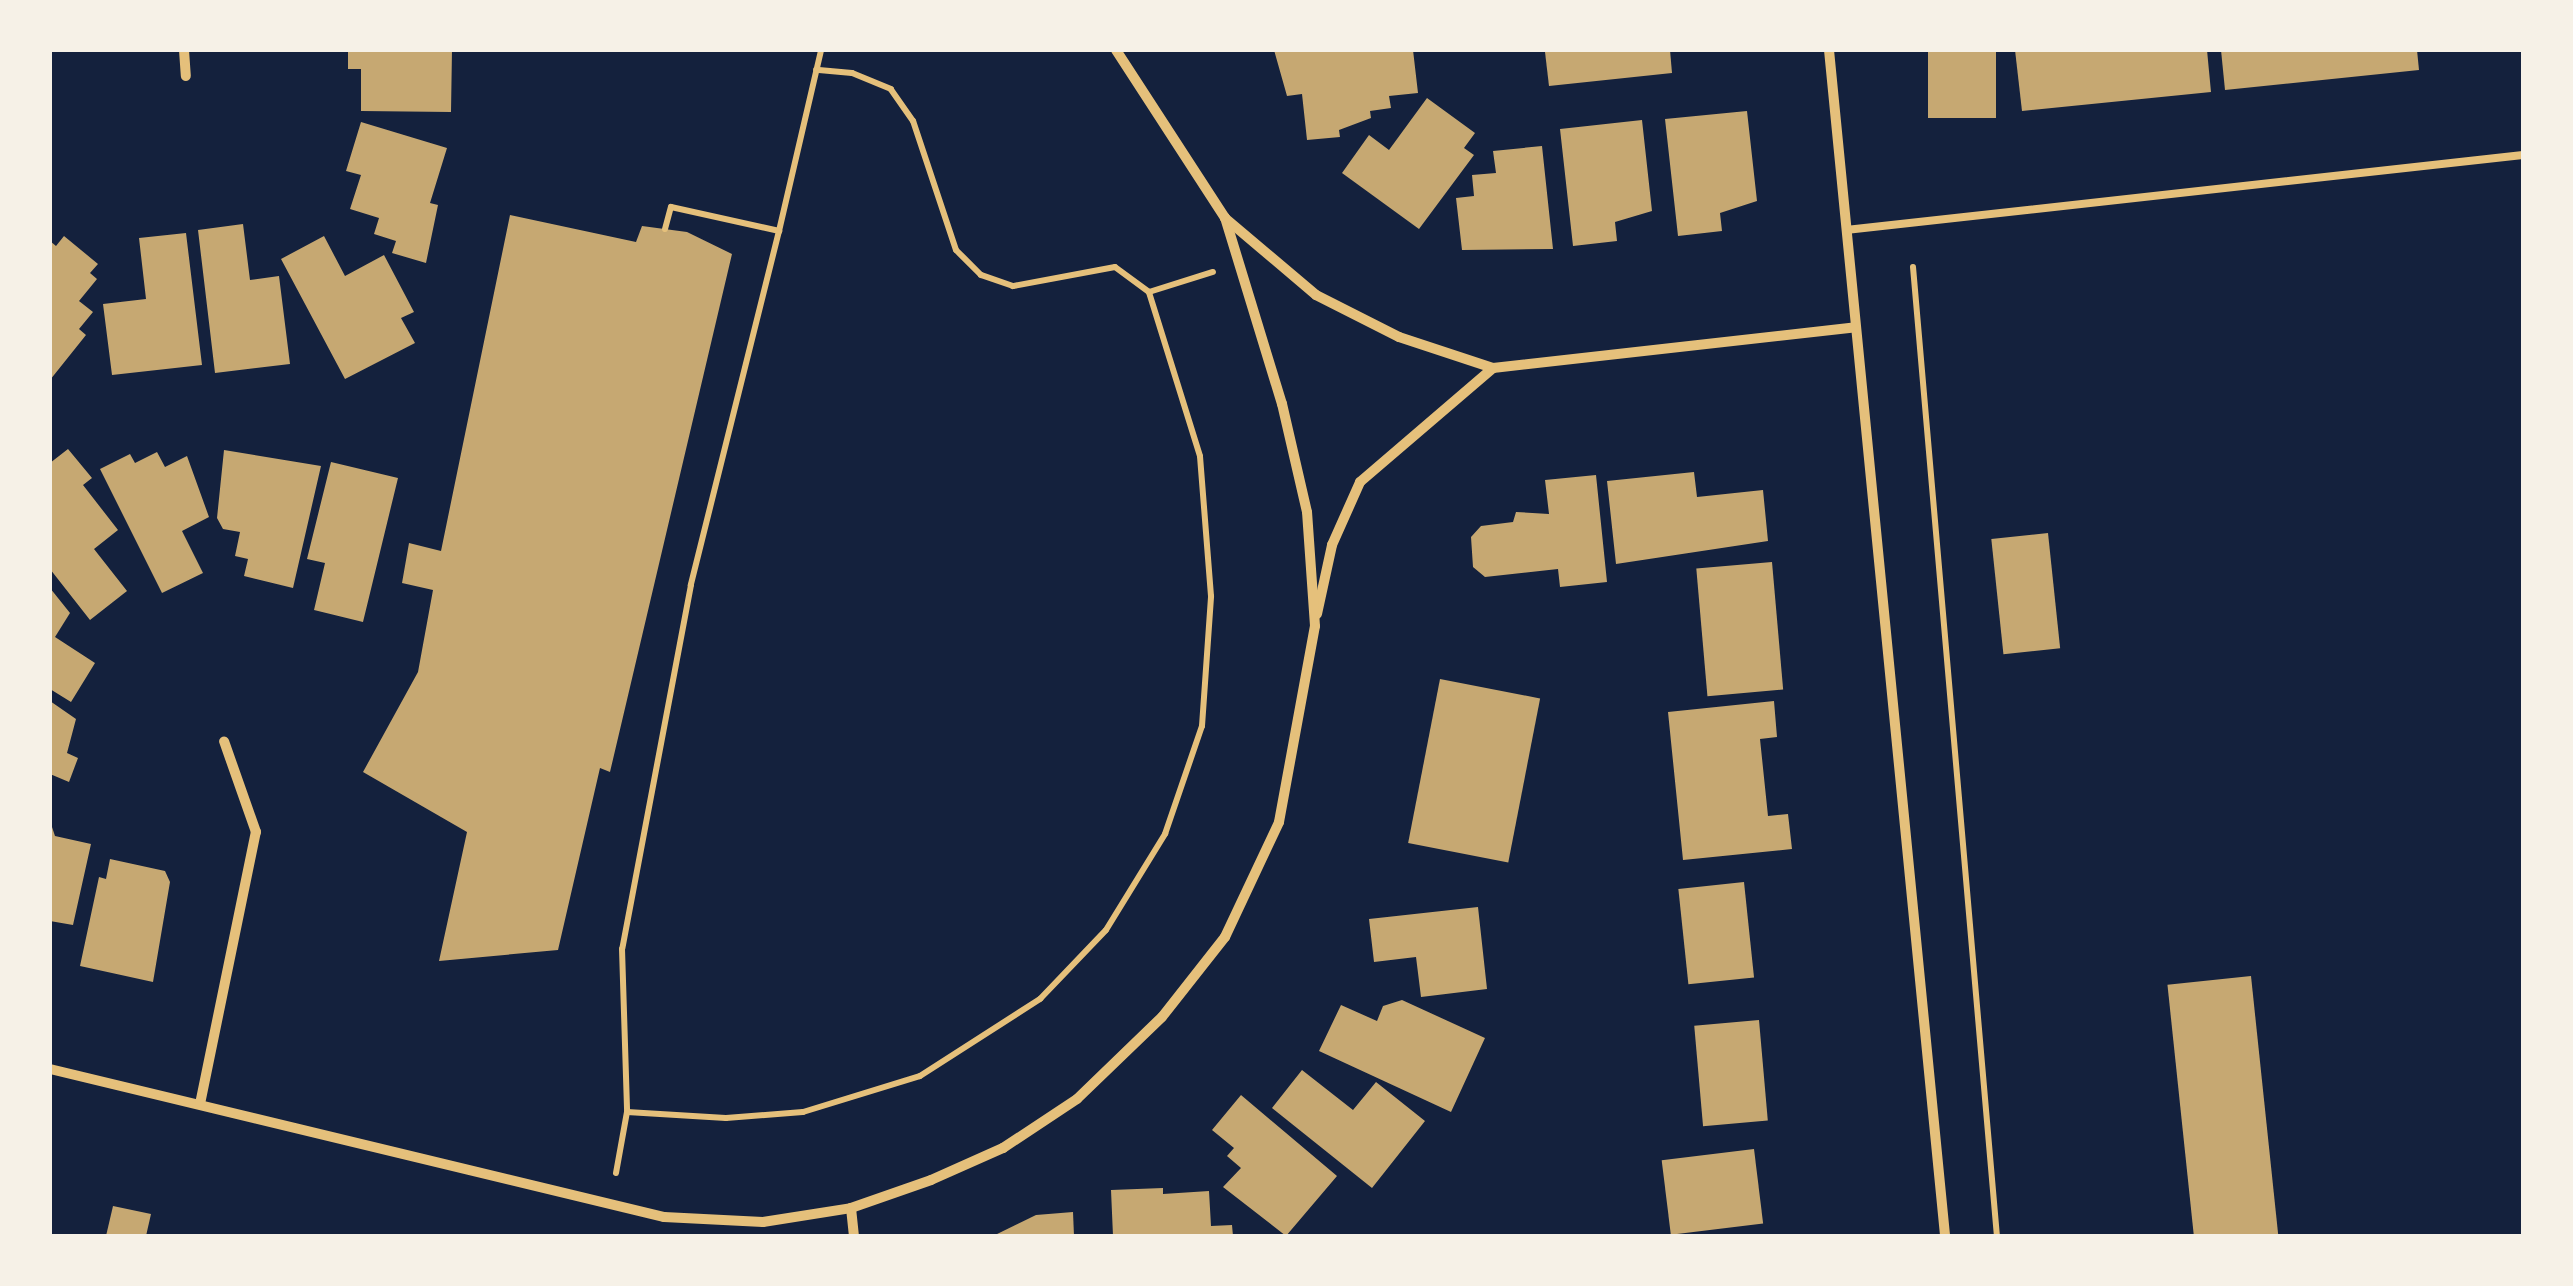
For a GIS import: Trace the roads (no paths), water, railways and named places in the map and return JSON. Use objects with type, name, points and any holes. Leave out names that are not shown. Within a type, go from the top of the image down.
[{"type":"street","points":[[184,50],[186,76]]},
{"type":"street","points":[[1116,50],[1225,218],[1282,404],[1307,512],[1314,626]]},
{"type":"street","points":[[1829,50],[1945,1236]]},
{"type":"street","points":[[1225,218],[1316,295],[1399,337],[1493,368],[1856,327]]},
{"type":"street","points":[[50,1070],[664,1217],[763,1222],[851,1208],[1003,1148],[1077,1099],[1162,1018],[1225,937],[1279,822],[1332,545],[1360,482],[1493,368]]},
{"type":"street","points":[[200,1104],[256,832],[224,742]]},
{"type":"street","points":[[851,1208],[854,1236]]},
{"type":"lane","points":[[1846,230],[2523,155]]}]
